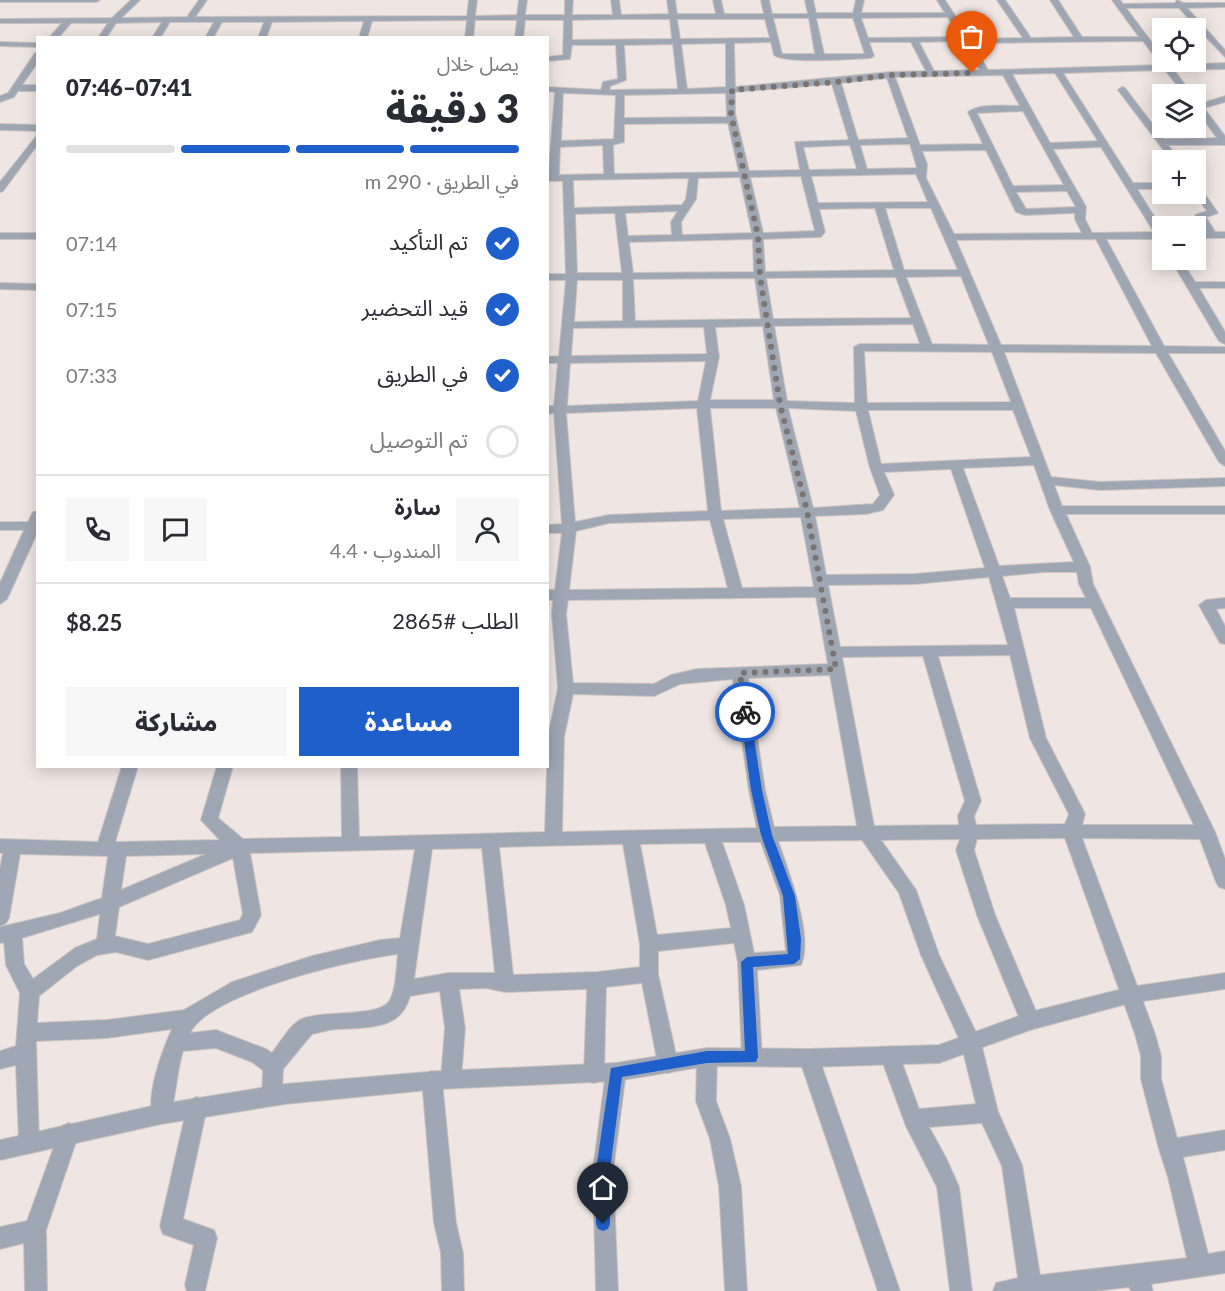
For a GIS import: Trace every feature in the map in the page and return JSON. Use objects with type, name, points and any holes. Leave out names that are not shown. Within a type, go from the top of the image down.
[{"type":"street","points":[[0,0],[44,10],[70,19],[114,20],[949,15]]},
{"type":"street","points":[[0,21],[96,0]]},
{"type":"street","points":[[103,36],[114,20],[136,0]]},
{"type":"street","points":[[189,20],[203,0]]},
{"type":"street","points":[[469,36],[473,0]]},
{"type":"street","points":[[519,36],[523,0]]},
{"type":"street","points":[[549,59],[566,58],[569,0]]},
{"type":"street","points":[[615,0],[617,18]]},
{"type":"street","points":[[671,0],[683,92]]},
{"type":"street","points":[[717,0],[722,18]]},
{"type":"street","points":[[765,0],[779,56],[820,57],[870,56],[856,16],[860,0]]},
{"type":"street","points":[[809,0],[820,57]]},
{"type":"street","points":[[941,0],[985,72]]},
{"type":"street","points":[[1001,0],[1028,40]]},
{"type":"street","points":[[1054,0],[1079,39]]},
{"type":"street","points":[[1118,3],[1225,5]]},
{"type":"street","points":[[1118,3],[1152,48]]},
{"type":"street","points":[[1178,3],[1225,55]]},
{"type":"street","points":[[55,36],[70,19]]},
{"type":"street","points":[[364,36],[369,19]]},
{"type":"street","points":[[157,36],[168,20]]},
{"type":"street","points":[[210,36],[219,20]]},
{"type":"street","points":[[263,36],[269,20]]},
{"type":"street","points":[[864,40],[913,38],[1145,39]]},
{"type":"street","points":[[913,38],[932,75]]},
{"type":"street","points":[[568,43],[774,40]]},
{"type":"street","points":[[730,41],[732,120],[758,236],[760,276],[780,404],[807,511],[867,834],[907,890],[930,955],[970,1043],[988,1113],[1012,1165],[1031,1290]]},
{"type":"street","points":[[605,93],[606,84],[622,80],[620,42]]},
{"type":"street","points":[[0,44],[36,45]]},
{"type":"street","points":[[0,99],[11,95],[36,58]]},
{"type":"street","points":[[549,89],[605,93],[732,90],[836,82],[890,75],[1057,70],[1152,64]]},
{"type":"street","points":[[1206,65],[1225,66]]},
{"type":"street","points":[[1057,70],[1152,220]]},
{"type":"street","points":[[1005,72],[1082,210],[1080,219],[1094,235],[1225,462]]},
{"type":"street","points":[[1171,72],[1180,84]]},
{"type":"street","points":[[890,75],[915,145],[922,171],[921,178],[950,237],[996,347],[1045,480],[1083,567],[1086,584],[1206,832],[1225,882]]},
{"type":"street","points":[[836,82],[863,172]]},
{"type":"street","points":[[16,88],[36,88]]},
{"type":"street","points":[[559,90],[552,129],[556,144],[551,178],[922,171]]},
{"type":"street","points":[[1122,90],[1168,150]]},
{"type":"street","points":[[556,144],[620,142],[620,92]]},
{"type":"street","points":[[1206,103],[1225,99]]},
{"type":"street","points":[[1026,108],[974,111],[989,147],[1022,212],[1082,210]]},
{"type":"street","points":[[1206,116],[1225,142]]},
{"type":"street","points":[[1208,119],[1225,119]]},
{"type":"street","points":[[620,121],[732,120]]},
{"type":"street","points":[[0,127],[36,128]]},
{"type":"street","points":[[0,189],[4,178],[36,139]]},
{"type":"street","points":[[624,239],[820,234],[798,144],[855,142],[989,147]]},
{"type":"street","points":[[1162,142],[1225,142]]},
{"type":"street","points":[[608,143],[609,177]]},
{"type":"street","points":[[1047,146],[1105,144]]},
{"type":"street","points":[[677,237],[676,222],[693,195],[694,175]]},
{"type":"street","points":[[553,839],[552,737],[566,688],[560,614],[554,595],[569,528],[554,410],[569,325],[572,277],[568,177]]},
{"type":"street","points":[[1131,186],[1152,186]]},
{"type":"street","points":[[1010,189],[1070,188]]},
{"type":"street","points":[[1206,203],[1213,213],[1200,215],[1212,235]]},
{"type":"street","points":[[813,206],[934,205]]},
{"type":"street","points":[[879,206],[900,274],[927,347]]},
{"type":"street","points":[[570,210],[685,208]]},
{"type":"street","points":[[620,210],[629,324]]},
{"type":"street","points":[[1206,235],[1225,235]]},
{"type":"street","points":[[0,236],[36,236]]},
{"type":"street","points":[[950,237],[1152,236]]},
{"type":"street","points":[[1182,270],[1225,341]]},
{"type":"street","points":[[549,277],[965,273]]},
{"type":"street","points":[[1192,285],[1225,285]]},
{"type":"street","points":[[0,286],[36,287]]},
{"type":"street","points":[[569,325],[917,321]]},
{"type":"street","points":[[709,323],[713,357],[703,404],[715,514],[736,593]]},
{"type":"street","points":[[549,529],[569,528],[609,519],[866,510],[878,507],[887,495],[876,468],[861,407],[858,348],[1225,350]]},
{"type":"street","points":[[549,360],[713,357]]},
{"type":"street","points":[[554,410],[703,404],[861,407],[1018,406]]},
{"type":"street","points":[[876,468],[1039,461]]},
{"type":"street","points":[[955,463],[1005,603],[1038,738],[1077,814],[1071,831],[1151,1056],[1151,1079],[1169,1149],[1179,1177],[1200,1267]]},
{"type":"street","points":[[1045,480],[1100,486],[1225,482]]},
{"type":"street","points":[[1057,510],[1225,510]]},
{"type":"street","points":[[0,526],[36,522]]},
{"type":"street","points":[[0,599],[36,522]]},
{"type":"street","points":[[554,595],[736,593],[992,571],[1083,567]]},
{"type":"street","points":[[1005,603],[1096,603]]},
{"type":"street","points":[[1225,603],[1206,605],[1225,639]]},
{"type":"street","points":[[833,652],[1016,650]]},
{"type":"street","points":[[930,651],[973,801],[966,816],[969,834],[965,850],[986,915],[1030,1021]]},
{"type":"street","points":[[566,688],[654,690],[683,677],[836,669]]},
{"type":"street","points":[[740,673],[757,790],[767,835],[789,896],[795,939],[794,959],[747,962]]},
{"type":"street","points":[[105,945],[112,901],[111,849],[130,768]]},
{"type":"street","points":[[30,992],[74,956],[105,945],[116,944],[137,952],[148,952],[246,926],[252,915],[240,847],[209,820],[224,768]]},
{"type":"street","points":[[349,768],[351,845]]},
{"type":"street","points":[[29,1142],[25,1053],[30,992],[15,965],[4,928],[6,845],[111,849],[630,837],[1071,831],[1206,832]]},
{"type":"street","points":[[711,836],[735,905],[747,962],[752,1057]]},
{"type":"street","points":[[630,837],[649,944],[649,974],[668,1064]]},
{"type":"street","points":[[490,840],[505,984]]},
{"type":"street","points":[[272,1095],[273,1066],[306,1026],[340,1020],[356,1021],[391,1012],[398,1006],[404,989],[408,945],[425,842]]},
{"type":"street","points":[[4,928],[112,901],[240,847]]},
{"type":"street","points":[[649,944],[740,935]]},
{"type":"street","points":[[27,1032],[107,1029],[187,1018],[232,990],[312,964],[380,948],[408,945]]},
{"type":"street","points":[[404,989],[448,981],[486,980],[505,984],[597,980],[649,974]]},
{"type":"street","points":[[594,1074],[597,980]]},
{"type":"street","points":[[448,981],[455,1028],[441,1080],[445,1223],[452,1253],[453,1291]]},
{"type":"street","points":[[0,1150],[160,1114],[272,1095],[441,1080],[594,1074],[707,1057],[809,1058],[939,1054],[1030,1021],[1130,994],[1225,981]]},
{"type":"street","points":[[160,1114],[164,1077],[174,1043],[187,1018]]},
{"type":"street","points":[[174,1043],[216,1040],[259,1055],[273,1066]]},
{"type":"street","points":[[0,1060],[25,1053]]},
{"type":"street","points":[[890,1055],[913,1119],[939,1165],[948,1187],[961,1291]]},
{"type":"street","points":[[707,1057],[706,1101],[720,1139],[730,1186],[736,1291]]},
{"type":"street","points":[[809,1058],[890,1291]]},
{"type":"street","points":[[607,1291],[603,1170],[616,1072]]},
{"type":"street","points":[[196,1285],[206,1238],[171,1226],[197,1107]]},
{"type":"street","points":[[913,1119],[988,1113]]},
{"type":"street","points":[[36,1291],[35,1230],[69,1133]]},
{"type":"street","points":[[1169,1149],[1225,1140]]},
{"type":"street","points":[[0,1238],[35,1230]]},
{"type":"street","points":[[1004,1291],[1139,1283],[1225,1262]]},
{"type":"way so far","points":[[745,712],[740,673],[836,669],[807,511],[780,404],[760,276],[758,236],[731,114],[732,90],[836,82],[890,75],[972,73]]},
{"type":"route","points":[[603,1224],[603,1170],[616,1072],[707,1057],[752,1057],[747,962],[794,959],[795,939],[789,896],[767,835],[757,790],[745,712]]}]
